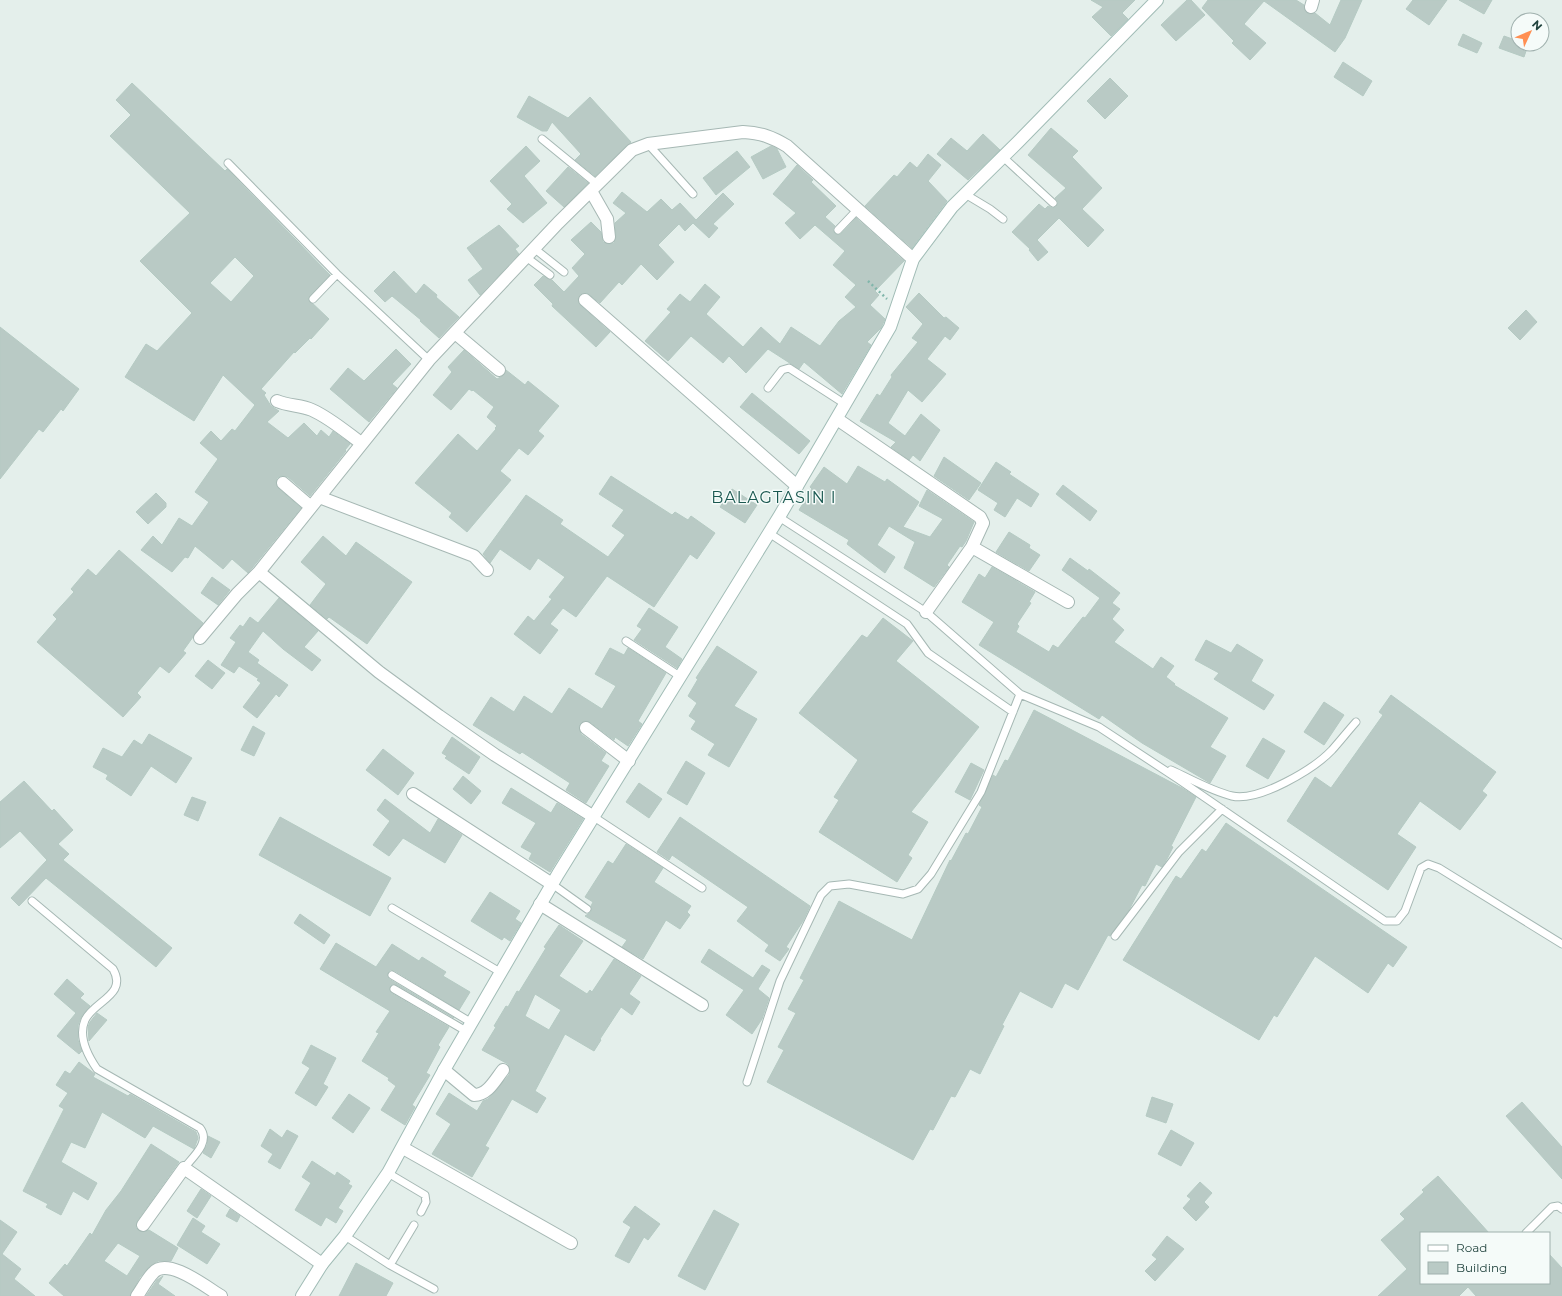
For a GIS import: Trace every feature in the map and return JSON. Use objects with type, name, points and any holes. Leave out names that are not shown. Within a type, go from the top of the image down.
[{"type":"street","points":[[302,1296],[322,1264],[345,1236],[388,1173],[403,1148],[444,1070],[540,904],[779,517],[837,419],[890,327],[898,308],[913,259],[930,235],[965,194],[1003,158],[1155,1]]},
{"type":"street","points":[[200,638],[237,594],[259,572],[429,360],[594,187],[632,150],[648,144],[743,132],[766,135],[788,146],[913,259]]},
{"type":"street","points":[[594,187],[607,219],[610,237]]},
{"type":"street","points":[[585,300],[797,486]]},
{"type":"street","points":[[455,333],[499,370]]},
{"type":"street","points":[[277,401],[287,406],[306,408],[322,415],[361,443]]},
{"type":"street","points":[[837,419],[980,517],[983,523],[972,546],[926,612]]},
{"type":"street","points":[[283,483],[311,507]]},
{"type":"street","points":[[319,496],[474,556],[487,570]]},
{"type":"street","points":[[972,546],[1068,602]]},
{"type":"street","points":[[259,572],[379,672],[439,716],[495,755],[594,817]]},
{"type":"street","points":[[586,728],[629,761]]},
{"type":"street","points":[[413,794],[552,884]]},
{"type":"street","points":[[540,904],[702,1005]]},
{"type":"street","points":[[444,1070],[474,1095],[479,1095],[485,1092],[503,1070]]},
{"type":"street","points":[[403,1148],[571,1243]]},
{"type":"street","points":[[143,1225],[184,1168],[322,1264]]},
{"type":"street","points":[[137,1296],[153,1272],[163,1267],[176,1269],[221,1296]]},
{"type":"lane","points":[[542,139],[594,187]]},
{"type":"lane","points":[[648,144],[693,194]]},
{"type":"lane","points":[[1003,158],[1053,203]]},
{"type":"lane","points":[[228,163],[337,274],[429,360]]},
{"type":"lane","points":[[965,194],[990,209],[1003,219]]},
{"type":"lane","points":[[838,230],[858,209]]},
{"type":"lane","points":[[531,253],[564,272]]},
{"type":"lane","points":[[531,253],[550,275]]},
{"type":"lane","points":[[313,299],[337,274]]},
{"type":"lane","points":[[768,388],[782,370],[789,368],[845,404]]},
{"type":"lane","points":[[779,517],[926,612],[1020,694],[1099,727],[1385,921],[1397,921],[1405,911],[1421,868],[1428,864],[1439,868],[1562,944]]},
{"type":"lane","points":[[769,533],[907,624],[928,653],[1013,712]]},
{"type":"lane","points":[[626,641],[681,677]]},
{"type":"lane","points":[[747,1082],[780,981],[820,896],[830,886],[849,884],[903,894],[918,888],[931,874],[981,792],[1020,694]]},
{"type":"lane","points":[[1154,763],[1212,789],[1233,796],[1242,797],[1274,790],[1304,772],[1331,751],[1356,722]]},
{"type":"lane","points":[[1115,936],[1179,852],[1222,809]]},
{"type":"lane","points":[[594,817],[702,888]]},
{"type":"lane","points":[[552,884],[587,909]]},
{"type":"lane","points":[[32,902],[113,969],[118,977],[116,988],[86,1020],[83,1035],[87,1056],[97,1069],[200,1128],[204,1133],[204,1142],[184,1168]]},
{"type":"lane","points":[[392,908],[500,972]]},
{"type":"lane","points":[[392,975],[469,1027]]},
{"type":"lane","points":[[394,989],[469,1027]]},
{"type":"lane","points":[[388,1173],[425,1196],[426,1202],[421,1212]]},
{"type":"lane","points":[[1527,1232],[1552,1207],[1558,1206],[1562,1209]]},
{"type":"lane","points":[[390,1265],[414,1225]]},
{"type":"lane","points":[[345,1236],[390,1265],[434,1289]]},
{"type":"path","points":[[868,281],[898,308]]},
{"type":"building","points":[[1091,0],[1135,0],[1122,13],[1128,19],[1111,36],[1092,17],[1103,7]]},
{"type":"building","points":[[1187,0],[1191,0],[1205,15],[1176,41],[1161,25]]},
{"type":"building","points":[[1208,0],[1296,0],[1304,5],[1306,12],[1309,14],[1315,13],[1330,25],[1341,0],[1362,0],[1345,38],[1335,52],[1264,1],[1244,24],[1266,43],[1250,60],[1232,43],[1234,41],[1202,8]]},
{"type":"building","points":[[1413,0],[1447,0],[1429,25],[1406,9]]},
{"type":"building","points":[[1459,0],[1492,0],[1484,14]]},
{"type":"building","points":[[1463,34],[1482,43],[1477,53],[1458,45]]},
{"type":"building","points":[[1504,36],[1510,38],[1510,52],[1499,48]]},
{"type":"building","points":[[1510,52],[1526,52],[1524,57]]},
{"type":"building","points":[[1343,62],[1372,81],[1363,96],[1334,77]]},
{"type":"building","points":[[1110,78],[1128,96],[1105,119],[1087,101]]},
{"type":"building","points":[[132,83],[225,171],[227,169],[330,275],[308,299],[329,319],[311,339],[310,338],[295,353],[294,352],[261,389],[266,393],[264,395],[271,406],[279,411],[267,422],[288,438],[304,423],[317,436],[321,430],[329,437],[333,431],[350,444],[310,496],[288,477],[281,476],[277,478],[276,482],[278,488],[301,508],[248,573],[232,559],[223,569],[195,546],[188,558],[185,557],[172,572],[141,550],[153,536],[162,545],[179,518],[192,526],[209,502],[195,492],[218,459],[200,443],[211,431],[221,441],[232,429],[235,431],[255,405],[223,375],[194,421],[125,377],[146,344],[157,351],[192,313],[140,261],[190,213],[110,136],[131,115],[116,100]],"holes":[[[235,257],[254,276],[231,302],[210,283]]]},
{"type":"building","points":[[529,96],[568,118],[590,97],[631,142],[595,176],[575,160],[581,154],[552,122],[547,131],[542,131],[517,117]]},
{"type":"building","points":[[1051,128],[1078,151],[1072,157],[1102,188],[1082,209],[1104,230],[1088,247],[1059,218],[1037,240],[1048,252],[1038,261],[1029,250],[1030,249],[1012,232],[1039,204],[1045,209],[1048,206],[1052,208],[1056,207],[1058,202],[1055,198],[1066,188],[1028,155]]},
{"type":"building","points":[[983,134],[1000,150],[968,180],[937,154],[951,138],[967,151]]},
{"type":"building","points":[[526,146],[540,161],[524,176],[547,203],[523,223],[507,209],[512,204],[490,181]]},
{"type":"building","points":[[771,146],[777,149],[786,167],[763,179],[751,157]]},
{"type":"building","points":[[737,151],[750,167],[716,195],[703,178]]},
{"type":"building","points":[[928,154],[941,165],[928,181],[947,201],[912,248],[865,206],[894,175],[897,177],[910,162],[917,168]]},
{"type":"building","points":[[797,165],[813,180],[811,182],[836,206],[825,217],[835,226],[833,229],[835,234],[841,234],[856,218],[904,261],[875,291],[879,295],[870,305],[885,319],[881,328],[867,342],[871,345],[842,394],[804,362],[799,369],[768,349],[746,373],[729,356],[723,363],[691,336],[668,361],[645,341],[671,312],[667,309],[680,294],[690,302],[705,284],[720,297],[706,314],[743,347],[761,327],[780,344],[791,327],[820,346],[839,321],[856,307],[845,297],[856,285],[833,265],[845,251],[815,225],[800,239],[785,223],[796,213],[773,194]]},
{"type":"building","points":[[568,167],[588,183],[564,207],[546,191]]},
{"type":"building","points":[[622,192],[647,212],[661,199],[672,210],[680,203],[696,220],[723,193],[734,204],[713,224],[718,228],[709,238],[693,223],[685,231],[679,224],[658,245],[674,262],[657,280],[641,264],[622,285],[619,282],[600,303],[587,293],[580,295],[578,299],[580,305],[610,332],[596,347],[552,306],[553,304],[534,285],[543,276],[552,280],[564,292],[579,276],[572,268],[585,254],[571,240],[591,222],[601,232],[603,242],[609,244],[614,243],[616,237],[615,223],[626,213],[613,203]]},
{"type":"building","points":[[499,225],[519,246],[515,249],[519,254],[480,295],[468,280],[483,269],[467,248]]},
{"type":"building","points":[[394,271],[416,294],[424,284],[437,295],[436,297],[459,317],[439,338],[420,321],[421,320],[392,296],[385,302],[374,291]]},
{"type":"building","points":[[919,293],[944,318],[946,317],[959,328],[950,340],[945,336],[927,359],[946,374],[922,402],[908,390],[888,423],[905,436],[921,414],[940,430],[920,461],[913,455],[909,460],[891,447],[896,442],[860,421],[877,394],[880,396],[892,377],[891,375],[918,342],[912,338],[923,324],[906,307]]},
{"type":"building","points":[[1526,310],[1537,322],[1520,340],[1508,328]]},
{"type":"building","points":[[0,327],[79,389],[63,411],[61,409],[43,432],[39,429],[0,479]]},
{"type":"building","points":[[396,349],[411,364],[392,384],[397,388],[369,422],[330,389],[348,368],[364,381]]},
{"type":"building","points":[[464,350],[497,379],[504,375],[506,370],[525,385],[528,381],[559,406],[538,431],[544,436],[528,455],[519,448],[500,471],[511,480],[467,532],[449,517],[452,513],[415,483],[458,434],[477,451],[496,429],[495,428],[497,426],[487,417],[494,407],[473,390],[472,391],[469,389],[451,410],[433,395],[452,372],[448,367]]},
{"type":"building","points":[[752,393],[810,441],[799,454],[740,407]]},
{"type":"building","points":[[944,457],[981,483],[969,500],[934,476]]},
{"type":"building","points":[[996,462],[1011,472],[1009,474],[1039,494],[1031,507],[1017,498],[1005,517],[994,510],[998,503],[978,490]]},
{"type":"building","points":[[858,466],[885,482],[887,479],[919,502],[903,527],[930,537],[943,519],[919,506],[927,490],[974,522],[966,541],[962,547],[960,546],[947,565],[949,567],[934,587],[904,568],[915,542],[889,526],[877,545],[895,557],[885,573],[847,544],[849,540],[799,510],[812,489],[810,487],[824,467],[847,484]]},
{"type":"building","points":[[611,476],[672,515],[675,512],[688,520],[691,516],[715,533],[697,559],[690,554],[654,607],[607,576],[576,617],[563,608],[550,624],[558,630],[540,654],[514,634],[528,616],[534,621],[552,599],[549,597],[565,577],[538,558],[530,570],[500,549],[490,563],[483,554],[526,495],[563,520],[560,524],[608,557],[625,535],[612,526],[624,510],[599,494]]},
{"type":"building","points":[[1063,485],[1097,511],[1090,521],[1056,494]]},
{"type":"building","points":[[732,489],[757,505],[745,523],[720,507]]},
{"type":"building","points":[[156,493],[166,503],[166,507],[148,524],[136,512]]},
{"type":"building","points":[[1009,532],[1030,545],[1029,548],[1040,555],[1029,571],[996,552]]},
{"type":"building","points":[[323,536],[346,556],[356,542],[412,582],[367,644],[329,617],[327,619],[310,605],[326,584],[301,562]]},
{"type":"building","points":[[119,550],[203,623],[183,651],[186,653],[169,673],[160,666],[137,693],[141,697],[123,717],[37,642],[57,619],[53,615],[74,592],[71,589],[88,569],[96,576]]},
{"type":"building","points":[[1070,558],[1088,571],[1089,569],[1120,593],[1112,603],[1120,609],[1112,619],[1124,630],[1114,642],[1153,669],[1161,657],[1174,666],[1166,677],[1175,684],[1174,685],[1228,718],[1210,747],[1226,756],[1210,783],[1142,743],[1102,715],[1099,719],[979,645],[994,622],[962,602],[979,574],[985,578],[992,567],[1035,592],[1029,602],[1031,603],[1017,624],[1019,626],[1016,632],[1049,652],[1053,645],[1058,648],[1083,617],[1085,618],[1100,598],[1062,570]]},
{"type":"building","points":[[212,577],[230,590],[218,605],[201,593]]},
{"type":"building","points":[[279,598],[318,631],[304,647],[321,660],[312,671],[283,649],[263,631],[248,652],[259,660],[257,663],[288,685],[279,697],[276,694],[257,718],[243,707],[261,683],[257,680],[259,679],[239,666],[234,673],[221,665],[236,642],[230,638],[240,625],[243,627],[250,617],[258,623]]},
{"type":"building","points":[[649,608],[678,627],[665,647],[682,659],[677,668],[634,640],[642,629],[637,626]]},
{"type":"building","points":[[883,618],[913,641],[896,661],[979,727],[911,812],[928,822],[908,855],[912,858],[897,882],[819,832],[839,800],[834,797],[858,760],[799,713],[862,635],[867,638]]},
{"type":"building","points":[[1206,640],[1231,653],[1237,644],[1263,660],[1251,681],[1274,695],[1264,710],[1214,679],[1219,673],[1195,660]]},
{"type":"building","points":[[717,646],[757,672],[734,706],[757,719],[729,767],[708,755],[715,744],[691,729],[696,721],[689,716],[697,703],[688,696],[698,679],[696,678]]},
{"type":"building","points":[[610,648],[624,655],[628,648],[666,673],[638,721],[642,724],[628,746],[615,737],[614,740],[590,722],[584,721],[580,724],[579,727],[581,734],[606,753],[601,761],[609,766],[586,803],[566,790],[570,783],[522,752],[520,754],[473,725],[491,697],[514,712],[524,696],[552,714],[569,688],[602,709],[616,686],[595,674]]},
{"type":"building","points":[[208,660],[225,673],[212,689],[195,676]]},
{"type":"building","points":[[1391,695],[1496,772],[1482,791],[1487,795],[1460,830],[1420,801],[1397,834],[1416,847],[1388,890],[1287,821],[1315,777],[1331,788],[1383,715],[1379,712]]},
{"type":"building","points":[[1324,702],[1344,715],[1324,745],[1304,732]]},
{"type":"building","points":[[1034,710],[1182,788],[1196,797],[1171,846],[1173,847],[1167,859],[1162,867],[1156,864],[1145,886],[1142,885],[1129,910],[1110,936],[1108,935],[1078,990],[1065,983],[1052,1008],[1020,991],[1002,1025],[1004,1026],[980,1074],[970,1069],[955,1097],[951,1096],[933,1130],[930,1129],[913,1160],[767,1082],[784,1050],[778,1047],[796,1013],[788,1009],[804,980],[800,978],[839,901],[912,940],[950,860],[951,861],[966,833],[968,834],[982,807],[979,805],[993,775],[996,777],[1005,760],[1008,761]]},
{"type":"building","points":[[253,726],[265,733],[254,756],[241,750]]},
{"type":"building","points":[[149,734],[192,758],[176,783],[151,766],[131,796],[106,779],[108,775],[93,767],[103,748],[122,757],[134,740],[142,745]]},
{"type":"building","points":[[452,737],[480,757],[469,774],[445,758],[447,756],[442,753]]},
{"type":"building","points":[[1263,738],[1285,751],[1268,779],[1246,766]]},
{"type":"building","points":[[383,749],[414,773],[398,795],[366,770]]},
{"type":"building","points":[[686,761],[705,773],[687,805],[667,793]]},
{"type":"building","points":[[971,763],[984,770],[970,800],[955,792]]},
{"type":"building","points":[[463,776],[481,791],[471,804],[453,789]]},
{"type":"building","points":[[24,781],[52,811],[54,809],[73,830],[58,844],[69,854],[63,860],[172,948],[156,967],[46,878],[19,906],[11,898],[47,860],[20,831],[0,848],[0,802]]},
{"type":"building","points":[[639,783],[662,799],[649,818],[626,802]]},
{"type":"building","points":[[511,788],[551,813],[557,803],[583,819],[550,872],[529,859],[532,853],[521,847],[536,823],[502,803]]},
{"type":"building","points":[[192,797],[206,802],[198,821],[184,815]]},
{"type":"building","points":[[385,799],[430,833],[438,819],[462,835],[445,863],[403,838],[389,856],[373,845],[390,821],[377,810]]},
{"type":"building","points":[[280,817],[391,878],[370,916],[259,855]]},
{"type":"building","points":[[680,817],[810,906],[803,921],[786,947],[789,949],[780,961],[765,951],[769,945],[737,921],[748,907],[672,855],[669,860],[657,852]]},
{"type":"building","points":[[1226,823],[1407,947],[1393,967],[1388,963],[1368,993],[1315,956],[1277,1017],[1274,1015],[1259,1040],[1123,960],[1176,876],[1181,879],[1202,849],[1206,852]]},
{"type":"building","points":[[626,844],[663,868],[654,882],[691,906],[687,912],[690,915],[680,929],[666,920],[643,959],[622,947],[627,940],[585,916],[591,912],[593,902],[585,897],[608,861],[613,864]]},
{"type":"building","points":[[490,892],[520,911],[515,919],[521,923],[510,941],[504,937],[502,940],[471,921]]},
{"type":"building","points":[[300,914],[330,935],[324,944],[294,923]]},
{"type":"building","points":[[559,925],[583,941],[559,976],[587,994],[590,990],[592,992],[614,959],[641,976],[629,994],[640,1002],[632,1015],[621,1007],[594,1051],[565,1034],[535,1091],[546,1098],[537,1113],[512,1099],[485,1146],[489,1148],[472,1177],[432,1154],[451,1124],[436,1114],[449,1093],[477,1111],[483,1101],[488,1099],[509,1075],[510,1071],[508,1064],[482,1050],[496,1027],[494,1026],[506,1006],[508,1007],[517,991],[519,992],[546,948],[544,947]],"holes":[[[535,994],[561,1010],[549,1030],[525,1016]]]},
{"type":"building","points":[[336,943],[376,967],[392,944],[419,961],[422,957],[446,972],[443,976],[470,992],[459,1010],[395,971],[390,970],[388,973],[389,979],[454,1018],[397,985],[392,985],[390,987],[391,993],[449,1027],[438,1045],[440,1047],[426,1073],[430,1075],[412,1105],[415,1107],[405,1125],[381,1110],[396,1086],[388,1080],[389,1078],[362,1061],[379,1033],[376,1032],[390,1011],[320,969]]},
{"type":"building","points":[[709,949],[753,978],[762,965],[770,970],[758,989],[769,998],[762,1019],[752,1034],[726,1015],[744,990],[701,962]]},
{"type":"building","points":[[67,979],[84,994],[80,998],[90,1006],[81,1017],[78,1025],[78,1040],[82,1051],[79,1054],[57,1036],[76,1013],[54,994]]},
{"type":"building","points":[[97,1013],[107,1020],[89,1041],[88,1027]]},
{"type":"building","points":[[311,1045],[336,1058],[323,1084],[328,1087],[316,1106],[295,1093],[310,1068],[302,1063]]},
{"type":"building","points":[[79,1062],[95,1074],[93,1077],[128,1096],[130,1094],[196,1132],[198,1138],[194,1149],[153,1126],[145,1138],[102,1112],[85,1148],[71,1142],[61,1162],[97,1183],[88,1200],[73,1191],[61,1215],[46,1207],[48,1204],[23,1191],[64,1109],[59,1106],[68,1093],[56,1085],[65,1071],[70,1074]]},
{"type":"building","points":[[349,1094],[370,1108],[353,1133],[332,1118]]},
{"type":"building","points":[[1152,1097],[1173,1104],[1166,1123],[1146,1116]]},
{"type":"building","points":[[1522,1102],[1562,1147],[1562,1179],[1506,1116]]},
{"type":"building","points":[[270,1129],[282,1138],[287,1130],[298,1136],[280,1169],[268,1162],[273,1154],[261,1146]]},
{"type":"building","points":[[1171,1130],[1194,1143],[1181,1166],[1158,1154]]},
{"type":"building","points":[[208,1136],[220,1142],[211,1158],[203,1153],[207,1145]]},
{"type":"building","points":[[151,1144],[179,1162],[137,1221],[136,1228],[142,1232],[149,1230],[178,1248],[171,1261],[158,1261],[149,1267],[140,1277],[130,1296],[64,1296],[49,1283],[65,1264],[67,1266],[90,1233],[92,1235],[106,1210],[121,1191]],"holes":[[[118,1243],[140,1256],[127,1276],[104,1261]]]},
{"type":"building","points":[[312,1161],[335,1176],[337,1172],[350,1181],[348,1184],[352,1186],[338,1208],[343,1211],[336,1223],[326,1217],[321,1226],[295,1210],[311,1183],[302,1177]]},
{"type":"building","points":[[1438,1176],[1488,1232],[1420,1232],[1420,1284],[1550,1284],[1550,1255],[1562,1268],[1562,1296],[1476,1296],[1468,1287],[1459,1296],[1378,1296],[1407,1269],[1381,1240],[1405,1219],[1400,1214],[1424,1192],[1422,1190]]},
{"type":"building","points":[[1200,1182],[1212,1193],[1204,1202],[1209,1207],[1196,1221],[1183,1208],[1191,1199],[1187,1196]]},
{"type":"building","points":[[201,1189],[211,1196],[197,1218],[187,1211]]},
{"type":"building","points":[[635,1206],[660,1224],[648,1240],[644,1237],[629,1263],[615,1256],[631,1227],[623,1222]]},
{"type":"building","points":[[230,1209],[240,1216],[237,1222],[226,1216]]},
{"type":"building","points":[[714,1210],[739,1224],[705,1290],[678,1276]]},
{"type":"building","points":[[193,1218],[205,1226],[201,1232],[220,1244],[207,1264],[177,1245]]},
{"type":"building","points":[[0,1220],[17,1232],[2,1254],[21,1269],[14,1279],[35,1296],[0,1296]]},
{"type":"building","points":[[1167,1236],[1184,1249],[1155,1281],[1145,1271],[1157,1259],[1152,1255]]},
{"type":"building","points":[[356,1263],[393,1283],[386,1296],[339,1296]]},
{"type":"building","points":[[163,1276],[158,1284],[175,1296],[146,1296],[157,1280]]},
{"type":"district","name":"BALAGTASIN I","points":[[774,497]]}]
